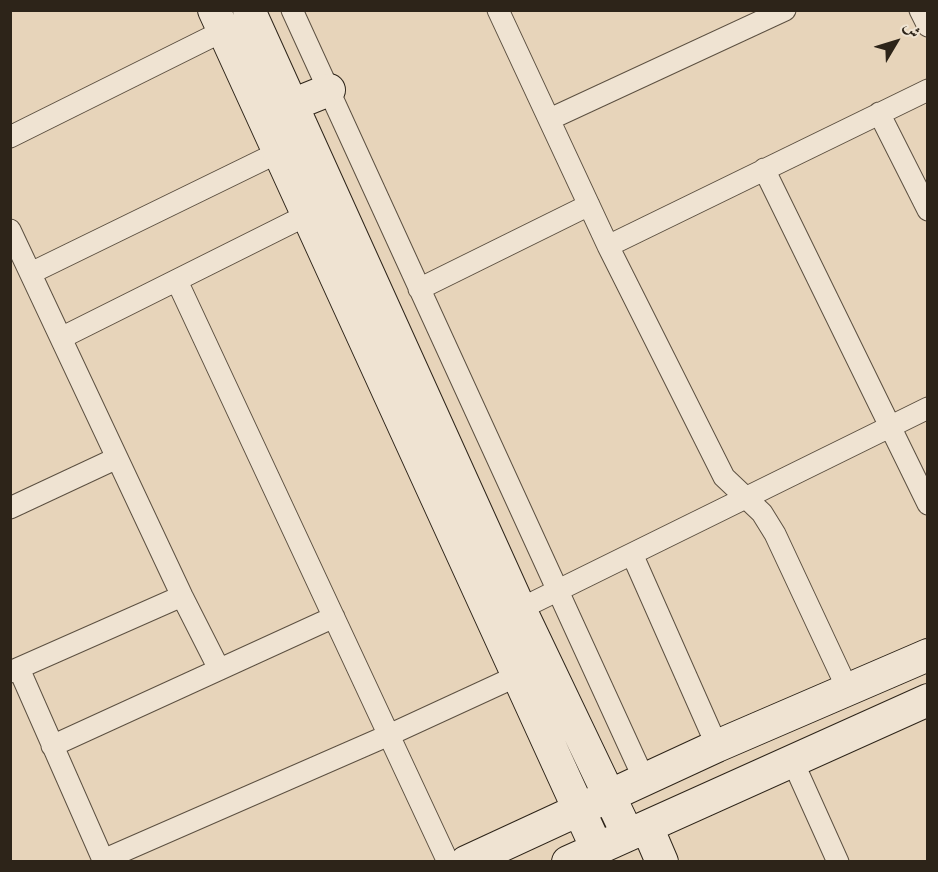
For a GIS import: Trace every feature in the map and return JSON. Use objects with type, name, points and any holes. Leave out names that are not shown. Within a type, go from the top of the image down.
[{"type":"main road","points":[[249,10],[520,609],[609,795],[662,861]]},
{"type":"main road","points":[[218,21],[597,849]]},
{"type":"main road","points":[[292,105],[329,90]]},
{"type":"main road","points":[[466,861],[717,746],[919,659],[927,700],[568,861]]},
{"type":"street","points":[[292,10],[644,779]]},
{"type":"street","points":[[498,10],[608,246],[724,477],[762,513],[775,534],[848,690]]},
{"type":"street","points":[[550,119],[784,10]]},
{"type":"street","points":[[920,10],[927,26]]},
{"type":"street","points":[[10,137],[218,21]]},
{"type":"street","points":[[608,246],[927,90]]},
{"type":"street","points":[[879,113],[927,210]]},
{"type":"street","points":[[31,273],[279,152]]},
{"type":"street","points":[[764,169],[927,504]]},
{"type":"street","points":[[419,288],[589,205]]},
{"type":"street","points":[[61,338],[307,215]]},
{"type":"street","points":[[10,230],[182,596],[219,669]]},
{"type":"street","points":[[177,281],[448,861]]},
{"type":"street","points":[[520,609],[927,408]]},
{"type":"street","points":[[10,508],[117,458]]},
{"type":"street","points":[[632,554],[717,746]]},
{"type":"street","points":[[182,596],[15,671],[104,861],[517,676]]},
{"type":"street","points":[[52,746],[334,617]]},
{"type":"street","points":[[793,762],[838,861]]}]
